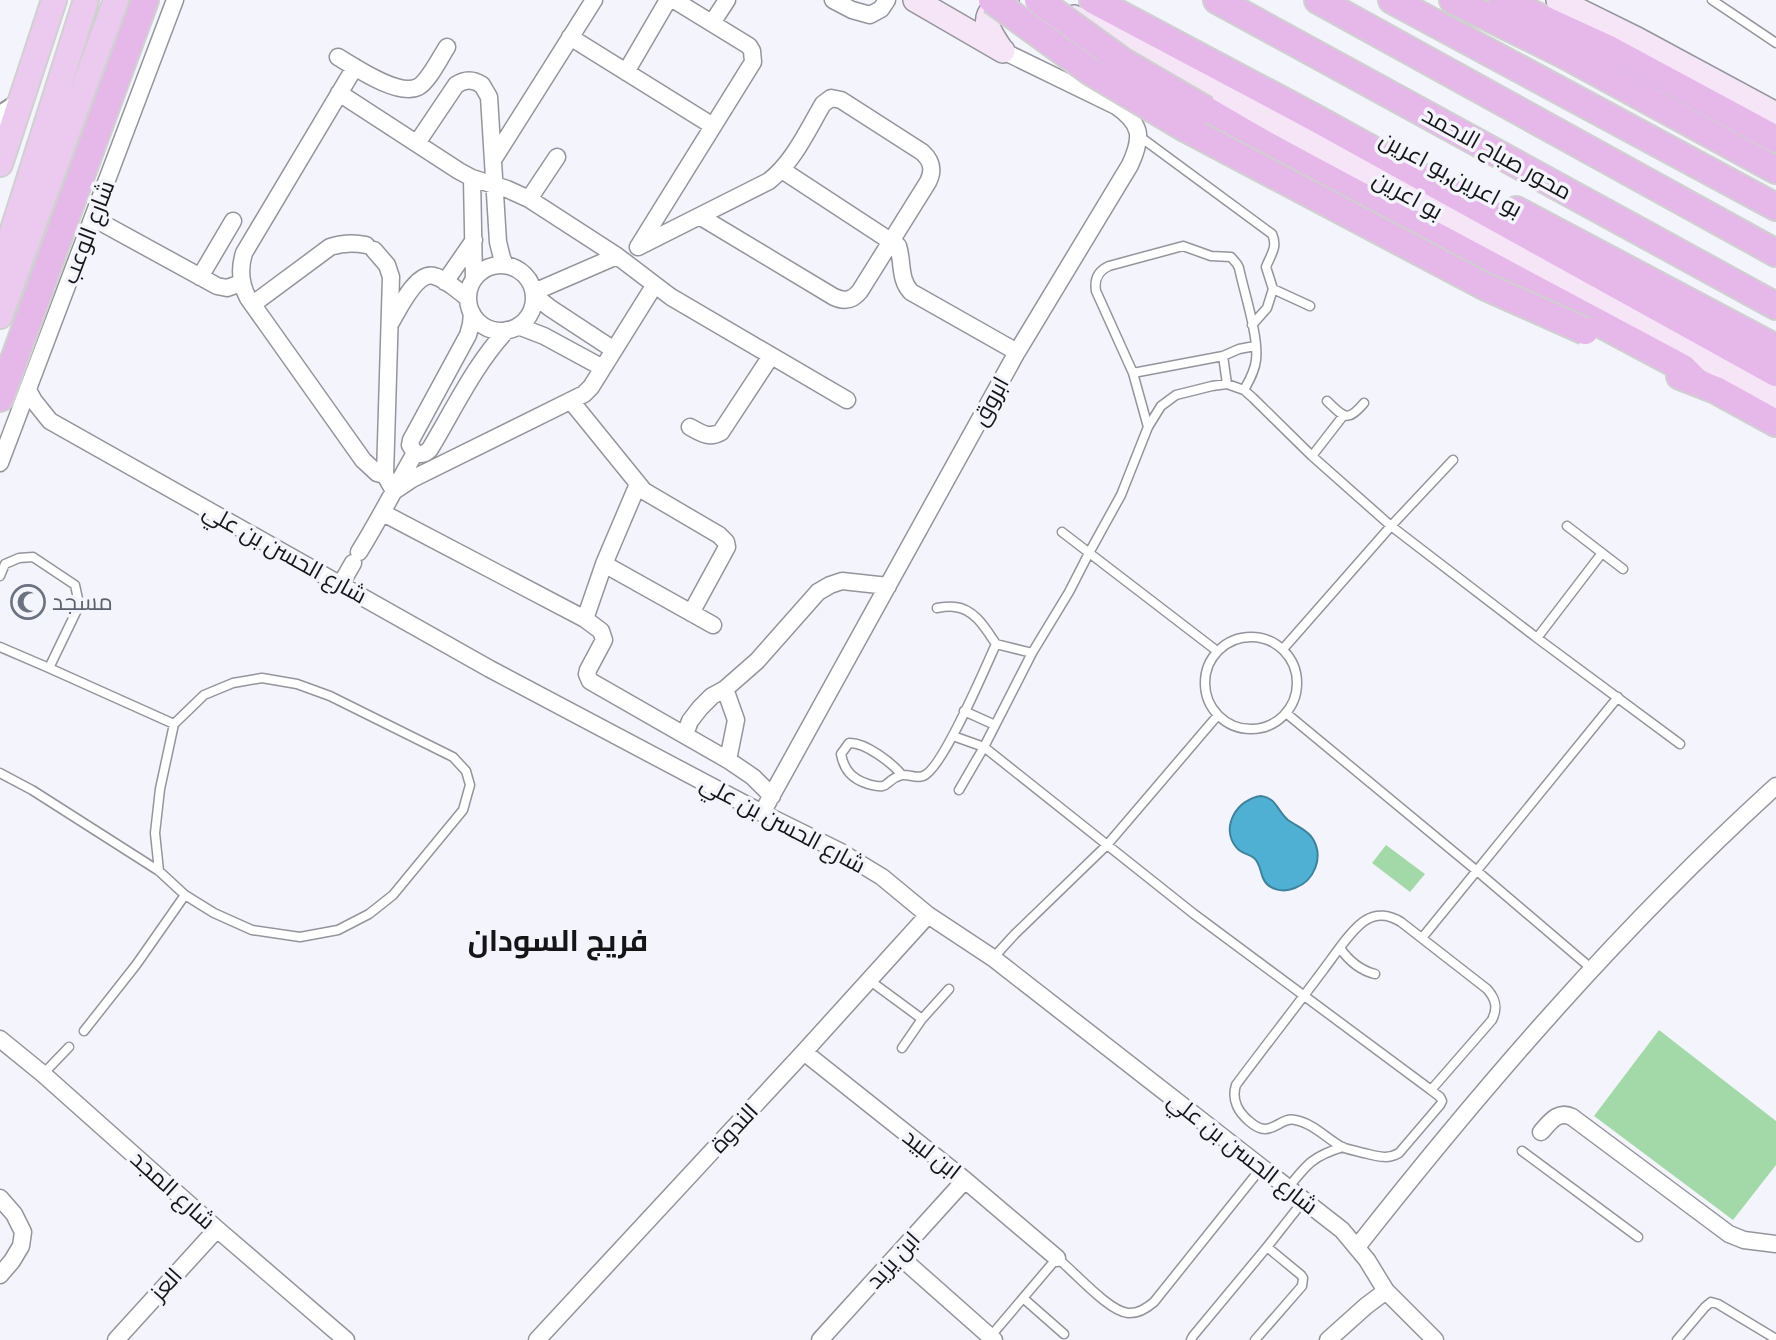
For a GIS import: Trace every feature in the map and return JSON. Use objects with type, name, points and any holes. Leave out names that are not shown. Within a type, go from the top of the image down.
[{"type":"highway","points":[[0,398],[145,0]]},
{"type":"highway","points":[[992,0],[1091,72],[1207,140],[1486,287],[1716,390],[1776,422]]},
{"type":"highway","points":[[1037,0],[1122,61],[1268,146],[1672,362],[1696,382]]},
{"type":"highway","points":[[1093,0],[1315,118],[1776,373]]},
{"type":"highway","name":"بو اعرين,بو اعرين","points":[[1126,0],[1776,348]]},
{"type":"highway","name":"محور صباح الاحمد","points":[[1217,0],[1776,306]]},
{"type":"highway","points":[[1318,0],[1776,253]]},
{"type":"highway","points":[[1392,0],[1776,207]]},
{"type":"highway","points":[[1454,0],[1565,55],[1776,170]]},
{"type":"highway","points":[[1502,0],[1548,8],[1606,48],[1776,139]]},
{"type":"main road","points":[[0,163],[10,109],[54,0]]},
{"type":"main road","points":[[10,288],[4,273],[5,255],[86,0]]},
{"type":"main road","points":[[0,316],[116,0]]},
{"type":"main road","points":[[915,0],[1003,51]]},
{"type":"main road","points":[[1003,51],[986,23],[993,8],[1007,0]]},
{"type":"main road","name":"بو اعرين","points":[[1037,0],[1170,64],[1776,397]]},
{"type":"main road","points":[[1548,8],[1637,38],[1776,114]]},
{"type":"street","name":"شارع الوعب","points":[[0,463],[175,0]]},
{"type":"street","points":[[493,160],[594,0]]},
{"type":"street","points":[[626,72],[668,0]]},
{"type":"street","points":[[638,247],[753,62],[754,56],[749,46],[674,0]]},
{"type":"street","points":[[712,23],[727,0]]},
{"type":"street","points":[[833,0],[852,10],[870,15],[881,9],[887,0]]},
{"type":"street","points":[[570,37],[713,126]]},
{"type":"street","points":[[338,57],[385,83],[403,89],[418,87],[424,83],[447,47]]},
{"type":"street","points":[[1003,51],[1116,106],[1129,115],[1137,126],[1139,136]]},
{"type":"street","points":[[355,67],[244,253],[241,283],[248,298],[363,460],[377,473],[385,475]]},
{"type":"street","points":[[428,76],[451,92]]},
{"type":"street","points":[[417,143],[456,85],[462,81],[476,81],[486,90],[489,97],[498,242],[505,265]]},
{"type":"street","points":[[339,93],[459,171],[529,199],[622,260],[671,298],[847,400]]},
{"type":"street","points":[[534,294],[622,260],[638,247],[769,181],[792,157],[823,103],[831,98],[841,100],[922,152],[932,166],[932,174],[891,241],[860,291],[849,300],[841,300],[701,217]]},
{"type":"street","name":"ابروق","points":[[762,813],[1017,352],[1130,165],[1139,136]]},
{"type":"street","points":[[529,199],[557,156]]},
{"type":"street","points":[[782,170],[898,246],[905,284],[911,292],[1017,352]]},
{"type":"street","points":[[472,178],[474,279]]},
{"type":"street","points":[[93,218],[222,287],[241,283]]},
{"type":"street","points":[[200,277],[233,221]]},
{"type":"street","points":[[445,282],[474,240]]},
{"type":"street","points":[[253,304],[330,247],[342,243],[356,242],[370,247],[387,265],[391,277],[385,475],[394,491]]},
{"type":"street","points":[[494,265],[505,265],[516,268],[531,282],[533,308],[527,319],[492,347],[430,449],[421,455],[415,453],[410,445],[411,440],[468,335],[471,324],[469,291],[474,279],[483,270],[494,265]]},
{"type":"street","points":[[389,325],[419,279],[436,276],[470,305],[478,321],[486,327],[496,331],[513,328],[544,336],[603,368]]},
{"type":"street","points":[[394,491],[412,479],[584,394],[654,286]]},
{"type":"street","points":[[534,294],[550,309],[614,350]]},
{"type":"street","points":[[690,427],[704,435],[716,435],[720,432],[771,356]]},
{"type":"street","name":"شارع الحسن بن علي","points":[[28,390],[50,421],[490,669],[841,852],[882,877],[928,915],[993,958],[1342,1230],[1357,1247],[1385,1292],[1435,1340]]},
{"type":"street","points":[[571,401],[638,484],[652,496],[719,535],[726,542],[727,547],[691,613]]},
{"type":"street","points":[[13,429],[25,423],[50,421]]},
{"type":"street","points":[[341,584],[415,453]]},
{"type":"street","points":[[586,619],[604,564],[638,484]]},
{"type":"street","points":[[383,513],[586,619],[601,631],[604,640],[588,670],[587,677],[590,681],[729,760],[753,777],[772,796]]},
{"type":"street","points":[[604,564],[713,625]]},
{"type":"street","points":[[685,734],[690,721],[700,708],[757,661],[818,592],[842,581],[888,586]]},
{"type":"street","points":[[725,689],[736,720],[729,760]]},
{"type":"street","points":[[1357,1247],[1471,1105],[1591,969],[1700,857],[1776,786]]},
{"type":"street","name":"الندوة","points":[[537,1340],[928,915]]},
{"type":"street","name":"شارع المجد","points":[[0,1039],[346,1340]]},
{"type":"street","name":"ابن لبيد","points":[[804,1052],[965,1180],[1057,1258]]},
{"type":"street","points":[[1541,1132],[1559,1115],[1566,1114],[1729,1234],[1744,1240],[1776,1244]]},
{"type":"street","name":"ابن يزيد","points":[[820,1340],[965,1180]]},
{"type":"street","points":[[0,1198],[14,1214],[23,1232],[21,1246],[0,1275]]},
{"type":"street","name":"العز","points":[[116,1340],[216,1229]]},
{"type":"street","points":[[898,1255],[992,1338]]},
{"type":"street","points":[[1328,1340],[1385,1292]]},
{"type":"lane","points":[[1712,0],[1776,43]]},
{"type":"lane","points":[[1139,136],[1272,234],[1275,244],[1266,267],[1273,289],[1266,308],[1252,325]]},
{"type":"lane","points":[[1148,427],[1133,373],[1096,291],[1099,273],[1109,266],[1183,246],[1208,255],[1231,257],[1237,264],[1255,346],[1253,372],[1244,390]]},
{"type":"lane","points":[[1273,289],[1310,306]]},
{"type":"lane","points":[[1133,373],[1223,356],[1255,346]]},
{"type":"lane","points":[[1223,356],[1227,384]]},
{"type":"lane","points":[[959,790],[1121,495],[1148,427],[1161,406],[1176,395],[1227,384],[1244,390],[1312,456],[1391,526],[1680,744]]},
{"type":"lane","points":[[1326,401],[1346,417],[1354,415],[1364,403]]},
{"type":"lane","points":[[1312,456],[1343,416]]},
{"type":"lane","points":[[1283,649],[1453,460]]},
{"type":"lane","points":[[1567,526],[1623,569]]},
{"type":"lane","points":[[1062,532],[1217,651]]},
{"type":"lane","points":[[1537,638],[1602,553]]},
{"type":"lane","points":[[0,576],[5,564],[33,556],[75,585],[78,599],[76,610],[50,668]]},
{"type":"lane","points":[[937,608],[956,607],[973,614],[996,644],[1032,653]]},
{"type":"lane","points":[[1242,637],[1271,641],[1283,649],[1292,660],[1297,673],[1294,701],[1286,713],[1274,723],[1260,729],[1244,729],[1230,724],[1218,715],[1208,701],[1205,684],[1208,666],[1217,651],[1242,637]]},
{"type":"lane","points":[[902,775],[895,766],[857,743],[849,743],[841,754],[850,775],[878,787],[902,775],[923,776],[931,772],[953,736],[996,644]]},
{"type":"lane","points":[[0,647],[174,724]]},
{"type":"lane","points":[[0,773],[32,790],[159,871],[185,895],[214,913],[252,930],[300,937],[338,930],[369,914],[393,895],[463,810],[470,785],[466,771],[453,757],[330,696],[297,684],[261,678],[233,682],[204,695],[174,724],[160,789],[155,833],[159,871]]},
{"type":"lane","points":[[1422,938],[1618,697]]},
{"type":"lane","points":[[964,711],[995,725]]},
{"type":"lane","points":[[1286,713],[1591,969]]},
{"type":"lane","points":[[993,958],[1107,845],[1218,715]]},
{"type":"lane","points":[[953,736],[984,747],[1194,914],[1304,996],[1431,1090],[1442,1101],[1399,1153],[1384,1158],[1343,1147],[1294,1119],[1269,1129],[1263,1129],[1250,1121],[1236,1103],[1236,1084],[1304,996],[1340,948],[1360,924],[1376,916],[1393,917],[1492,994],[1496,1007],[1492,1020],[1431,1090]]},
{"type":"lane","points":[[84,1031],[136,965],[185,895]]},
{"type":"lane","points":[[1340,948],[1352,963],[1375,974]]},
{"type":"lane","points":[[869,980],[922,1019]]},
{"type":"lane","points":[[902,1048],[922,1019],[949,989]]},
{"type":"lane","points":[[43,1074],[69,1047]]},
{"type":"lane","points":[[1288,1188],[1306,1165],[1323,1153],[1343,1147]]},
{"type":"lane","points":[[1522,1151],[1638,1237]]},
{"type":"lane","name":"ابن لبيد","points":[[1057,1258],[1105,1302],[1126,1313],[1137,1312],[1154,1302],[1262,1167]]},
{"type":"lane","points":[[1191,1340],[1304,1200]]},
{"type":"lane","points":[[1255,1340],[1303,1282],[1301,1275],[1267,1247]]},
{"type":"lane","points":[[992,1338],[1057,1258]]},
{"type":"lane","points":[[1023,1298],[1064,1334]]},
{"type":"lane","points":[[1677,1340],[1711,1303],[1718,1304],[1776,1339]]},
{"type":"green space","points":[[1386,845],[1425,874],[1410,892],[1372,863]]},
{"type":"green space","points":[[1659,1030],[1776,1121],[1776,1165],[1733,1220],[1594,1116]]},
{"type":"water","points":[[1261,796],[1274,802],[1288,820],[1308,833],[1316,846],[1317,861],[1312,874],[1302,885],[1295,888],[1281,890],[1268,885],[1256,860],[1238,849],[1231,839],[1233,815],[1245,802]]},
{"type":"place","name":"مسجد","points":[[28,602]]},
{"type":"district","name":"فريج السودان","points":[[558,941]]}]
